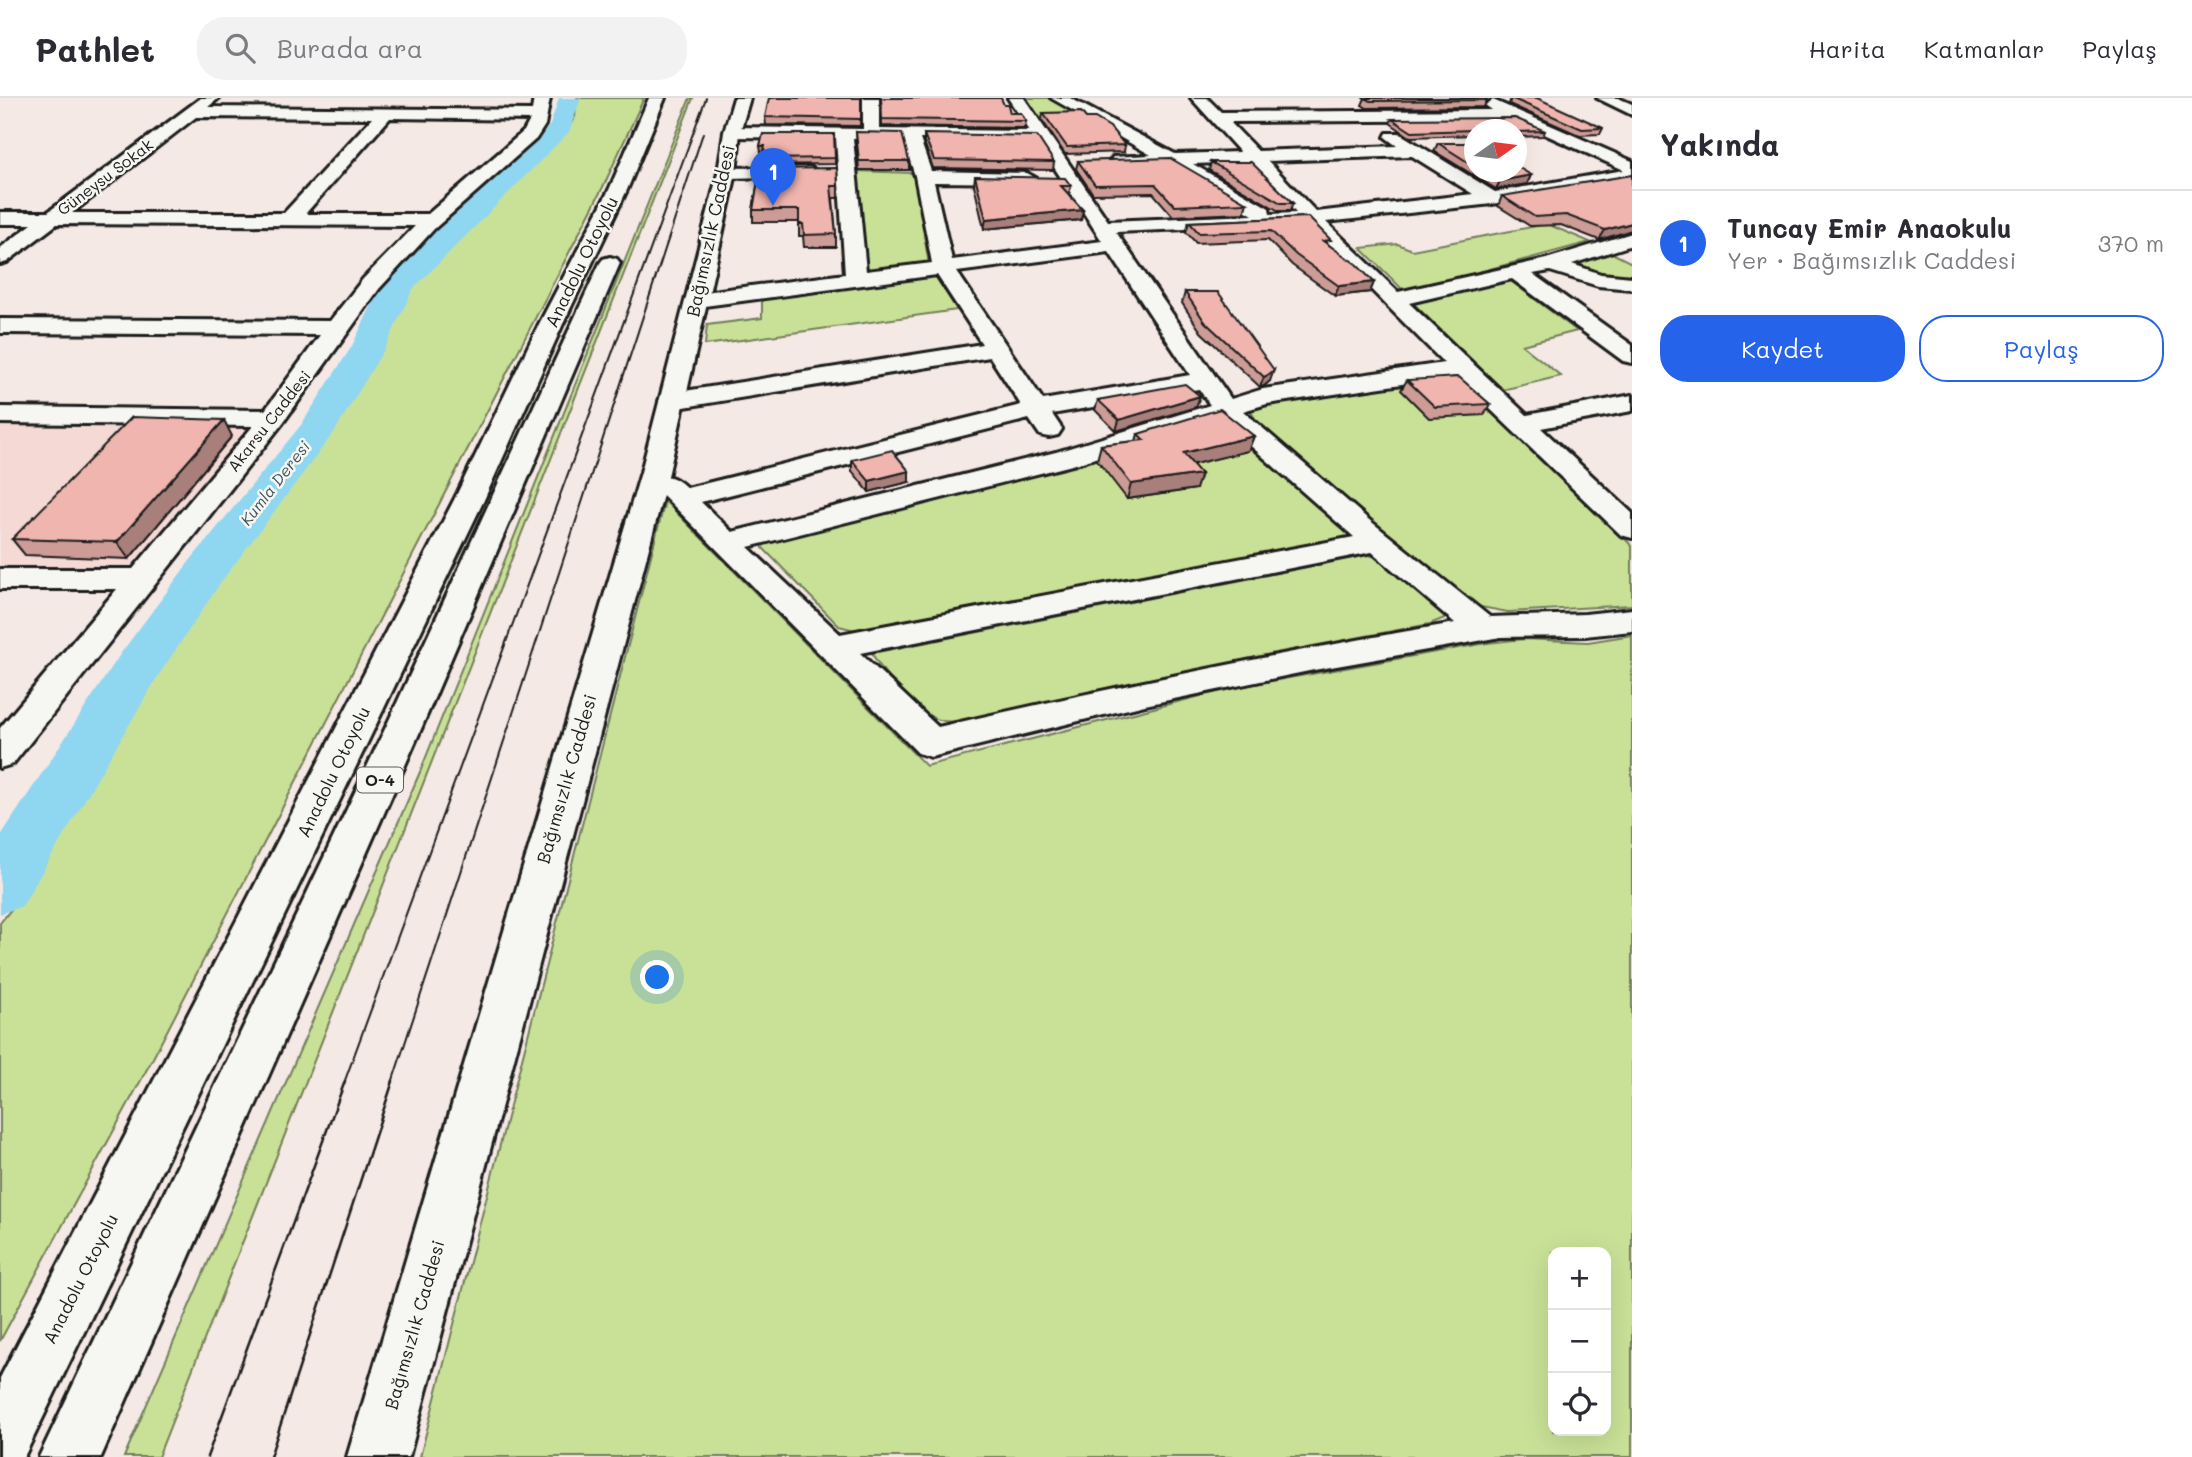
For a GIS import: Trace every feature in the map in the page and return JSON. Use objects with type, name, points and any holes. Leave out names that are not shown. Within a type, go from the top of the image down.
[{"type":"main road","name":"Güneysu Sokak","points":[[0,258],[211,98]]},
{"type":"main road","name":"Anadolu Otoyolu","points":[[0,1441],[469,500],[550,326],[618,190],[657,98]]},
{"type":"main road","name":"Anadolu Otoyolu","points":[[70,1457],[535,436],[643,191],[679,98]]},
{"type":"main road","points":[[871,98],[871,132]]},
{"type":"main road","points":[[1016,98],[1042,136],[1069,168],[1102,227],[1226,410],[1378,542],[1484,629]]},
{"type":"main road","points":[[1059,98],[1172,159],[1277,221]]},
{"type":"main road","points":[[1199,98],[1311,218],[1462,368],[1632,529]]},
{"type":"main road","points":[[1336,98],[1410,148],[1492,198]]},
{"type":"main road","points":[[1478,98],[1632,167]]},
{"type":"main road","points":[[1605,98],[1632,110]]},
{"type":"main road","points":[[192,112],[385,114],[540,106]]},
{"type":"main road","name":"Akarsu Caddesi","points":[[0,754],[273,418],[335,328],[371,283],[434,220],[530,135],[537,125],[540,106]]},
{"type":"main road","points":[[290,219],[385,114]]},
{"type":"main road","points":[[737,115],[844,132],[1042,136]]},
{"type":"main road","name":"Bağımsızlık Caddesi","points":[[378,1457],[668,485],[672,401],[727,173],[737,115]]},
{"type":"main road","points":[[1217,117],[1517,116]]},
{"type":"main road","points":[[844,132],[856,278]]},
{"type":"main road","points":[[909,133],[924,176],[943,267],[1037,409],[1066,458]]},
{"type":"main road","points":[[1530,142],[1572,141]]},
{"type":"main road","points":[[1103,161],[1410,148],[1433,144]]},
{"type":"main road","points":[[924,176],[1069,168]]},
{"type":"main road","points":[[727,173],[847,172]]},
{"type":"main road","points":[[1102,227],[1311,218],[1492,198],[1632,174]]},
{"type":"main road","points":[[0,218],[434,220]]},
{"type":"main road","points":[[1394,300],[1551,264],[1632,239]]},
{"type":"main road","points":[[697,300],[1115,245]]},
{"type":"main road","points":[[1551,264],[1598,281],[1632,283]]},
{"type":"main road","points":[[1516,272],[1627,348]]},
{"type":"main road","points":[[0,326],[335,328]]},
{"type":"main road","points":[[672,401],[997,349]]},
{"type":"main road","points":[[726,542],[1066,458],[1263,397],[1462,368]]},
{"type":"main road","points":[[668,485],[1037,409],[1205,380]]},
{"type":"main road","points":[[1522,424],[1632,403]]},
{"type":"main road","points":[[0,415],[273,418]]},
{"type":"main road","points":[[668,485],[931,743],[1144,692],[1314,658],[1501,626],[1585,625],[1632,620]]},
{"type":"main road","points":[[833,647],[1378,542]]},
{"type":"main road","points":[[0,579],[140,579]]},
{"type":"shaded area","points":[[0,423],[249,425],[127,572],[0,571]]},
{"type":"green space","points":[[577,98],[644,98],[604,185],[153,1058],[0,1341],[0,923],[13,907],[30,874],[159,663],[287,488],[345,402],[414,278],[566,131],[575,117]]},
{"type":"green space","points":[[690,98],[693,98],[158,1457],[124,1457],[420,772]]},
{"type":"green space","points":[[1023,98],[1048,98],[1084,119],[1066,132],[1045,132]]},
{"type":"green space","points":[[854,171],[914,173],[929,265],[861,274]]},
{"type":"green space","points":[[1547,224],[1590,242],[1405,292],[1361,248],[1398,244],[1412,250]]},
{"type":"green space","points":[[1608,251],[1632,263],[1632,279],[1620,280],[1567,264]]},
{"type":"green space","points":[[934,274],[957,310],[705,345],[707,325],[762,318],[762,297]]},
{"type":"green space","points":[[1508,279],[1577,331],[1522,345],[1561,376],[1502,390],[1413,303]]},
{"type":"green space","points":[[1380,386],[1473,387],[1632,546],[1632,605],[1508,612],[1481,607],[1465,598],[1389,538],[1258,424],[1249,408]]},
{"type":"green space","points":[[1225,422],[1358,535],[855,630],[839,626],[763,548],[761,541]]},
{"type":"green space","points":[[665,501],[926,766],[1232,688],[1487,643],[1524,639],[1588,642],[1632,635],[1632,1457],[420,1457]]},
{"type":"green space","points":[[1369,555],[1382,559],[1447,617],[1430,624],[1265,655],[960,721],[936,719],[915,705],[882,669],[872,653]]},
{"type":"building","points":[[769,98],[861,98],[861,119],[765,117]]},
{"type":"building","points":[[881,98],[1001,98],[1004,105],[1008,105],[1010,113],[1021,113],[1026,121],[882,119]]},
{"type":"building","points":[[1365,98],[1486,98],[1487,100],[1370,101]]},
{"type":"building","points":[[1511,98],[1537,98],[1603,128],[1582,129]]},
{"type":"building","points":[[1081,112],[1086,118],[1095,118],[1110,127],[1125,145],[1067,147],[1043,113]]},
{"type":"building","points":[[1515,118],[1517,119],[1464,119],[1464,130],[1412,132],[1392,119]]},
{"type":"building","points":[[1527,123],[1545,131],[1527,132]]},
{"type":"building","points":[[856,132],[902,133],[909,161],[859,161]]},
{"type":"building","points":[[763,134],[834,134],[835,158],[762,159],[765,146],[760,146]]},
{"type":"building","points":[[924,134],[1037,136],[1054,162],[934,160]]},
{"type":"building","points":[[1438,143],[1464,143],[1464,160]]},
{"type":"building","points":[[1170,158],[1247,203],[1175,206],[1155,184],[1095,185],[1078,161]]},
{"type":"building","points":[[1211,162],[1251,162],[1293,203],[1281,203]]},
{"type":"building","points":[[837,168],[838,186],[831,186],[836,234],[804,235],[803,224],[799,224],[799,210],[753,210],[760,169]]},
{"type":"building","points":[[1632,175],[1632,223],[1605,230],[1566,215],[1535,217],[1502,196]]},
{"type":"building","points":[[975,176],[1065,178],[1071,186],[1061,186],[1083,210],[986,219]]},
{"type":"building","points":[[1308,217],[1331,240],[1323,241],[1356,264],[1374,282],[1339,286],[1296,255],[1271,231],[1199,233],[1189,222]]},
{"type":"building","points":[[1185,292],[1218,292],[1274,370],[1264,377],[1205,322]]},
{"type":"building","points":[[1459,377],[1490,404],[1435,407],[1407,380]]},
{"type":"building","points":[[1185,384],[1200,396],[1119,420],[1098,400]]},
{"type":"building","points":[[1220,409],[1254,436],[1183,453],[1201,474],[1131,484],[1101,445],[1144,440],[1138,434]]},
{"type":"building","points":[[132,417],[224,420],[117,542],[12,539]]},
{"type":"building","points":[[892,450],[909,471],[869,481],[852,460]]},
{"type":"waterway","name":"Kumla Deresi","points":[[0,888],[139,665],[205,572],[316,431],[369,346],[392,296],[401,283],[561,127],[570,98]]},
{"type":"tram line","points":[[344,1083],[706,98]]},
{"type":"tram line","points":[[392,1083],[703,133]]},
{"type":"tram line","points":[[207,1457],[345,1081]]},
{"type":"tram line","points":[[270,1457],[393,1081]]},
{"type":"place","name":"Tuncay Emir Anaokulu","points":[[773,206]]}]
